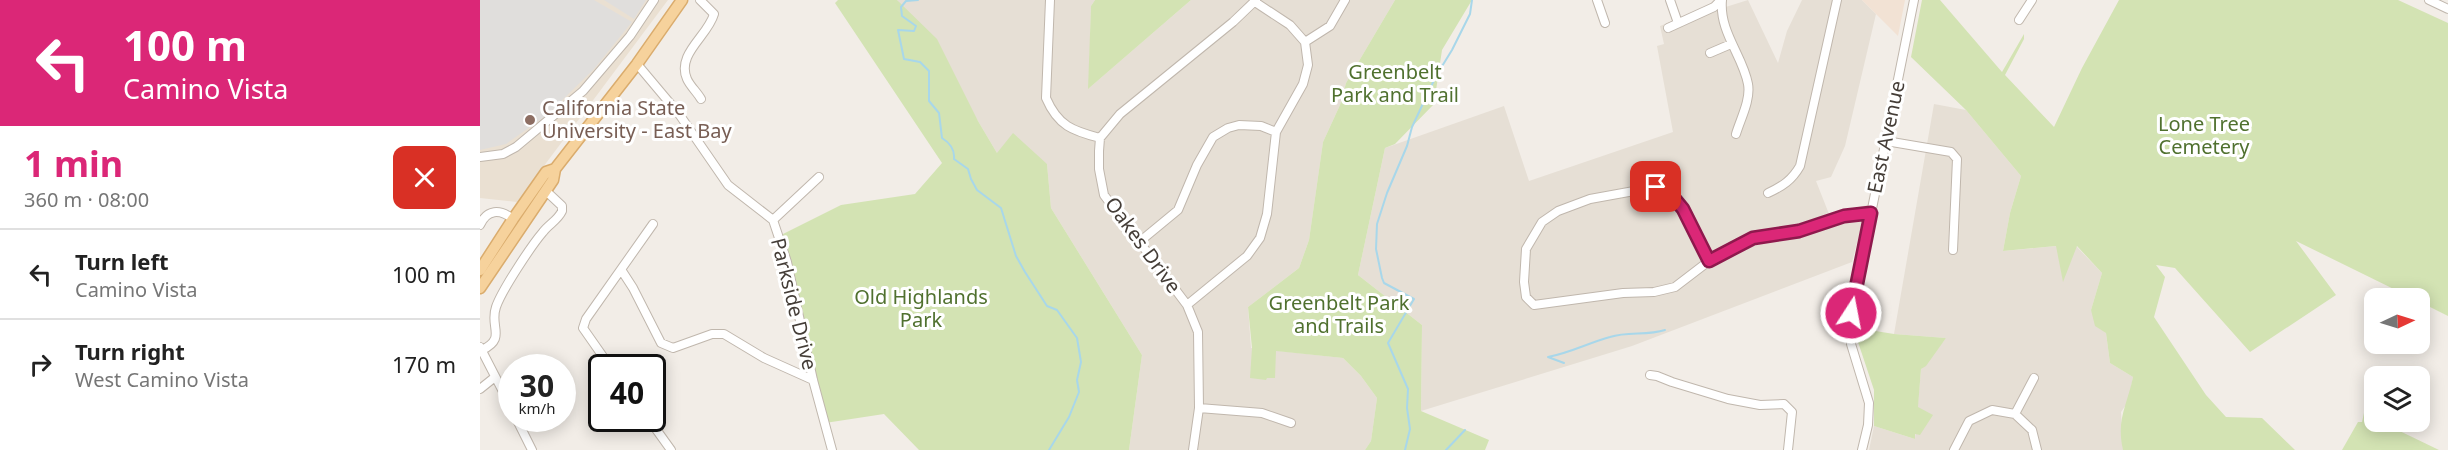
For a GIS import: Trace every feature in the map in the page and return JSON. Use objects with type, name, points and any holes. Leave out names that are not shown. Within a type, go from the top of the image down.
[{"type":"main road","points":[[480,288],[553,180],[555,169],[638,64],[682,0]]},
{"type":"main road","points":[[480,270],[546,172],[555,169]]},
{"type":"street","points":[[480,158],[503,154],[516,147],[591,83],[630,36],[654,0]]},
{"type":"street","points":[[700,0],[714,14],[711,25],[690,51],[684,64],[687,78],[702,99]]},
{"type":"street","points":[[1050,0],[1046,98],[1053,113],[1064,124],[1078,132],[1100,138],[1120,114],[1256,1],[1290,25],[1305,42],[1308,65],[1303,84],[1276,132],[1267,214],[1260,238],[1247,256],[1186,305]]},
{"type":"street","points":[[1305,42],[1330,26],[1345,0]]},
{"type":"street","points":[[1597,0],[1605,23]]},
{"type":"street","points":[[1670,0],[1678,23]]},
{"type":"street","points":[[1668,27],[1714,7],[1722,0]]},
{"type":"street","points":[[1722,0],[1721,10],[1731,44],[1748,85],[1748,98],[1736,134]]},
{"type":"street","points":[[1768,193],[1783,186],[1794,177],[1800,166],[1837,0]]},
{"type":"street","name":"East Avenue","points":[[1862,450],[1868,425],[1869,403],[1851,344],[1851,313],[1914,0]]},
{"type":"street","points":[[2019,20],[2032,0]]},
{"type":"street","points":[[2429,0],[2448,9]]},
{"type":"street","points":[[1710,53],[1731,44]]},
{"type":"street","name":"Parkside Drive","points":[[638,64],[679,114],[728,185],[773,220],[787,262],[813,380],[832,450]]},
{"type":"street","points":[[1138,243],[1178,210],[1197,165],[1213,137],[1228,128],[1239,125],[1261,126],[1276,132]]},
{"type":"street","name":"Oakes Drive","points":[[1100,138],[1099,169],[1104,195],[1186,305],[1198,332],[1199,408],[1193,450]]},
{"type":"street","points":[[1886,141],[1951,152],[1957,159],[1953,250]]},
{"type":"street","points":[[773,220],[819,177]]},
{"type":"street","points":[[1709,261],[1683,209],[1669,192],[1656,187],[1590,199],[1558,211],[1542,222],[1526,249],[1524,282],[1526,297],[1534,305],[1623,293],[1654,292],[1675,286],[1709,261],[1753,238],[1799,231],[1844,216],[1871,213]]},
{"type":"street","points":[[498,383],[481,349],[491,346],[496,339],[495,314],[502,294],[544,230],[562,211],[562,206],[546,191]]},
{"type":"street","points":[[480,226],[487,214],[495,211],[505,212],[513,219]]},
{"type":"street","points":[[601,354],[583,328],[586,319],[653,224]]},
{"type":"street","points":[[622,271],[661,343],[673,348],[712,334],[724,334],[764,358],[813,380]]},
{"type":"street","points":[[1650,375],[1728,399],[1760,405],[1784,404],[1792,412],[1788,450]]},
{"type":"street","points":[[480,389],[495,377]]},
{"type":"street","points":[[2015,414],[2034,378]]},
{"type":"street","points":[[1199,408],[1262,413],[1291,423]]},
{"type":"street","points":[[1954,450],[1969,421],[1992,410],[2015,414],[2032,430],[2037,450]]},
{"type":"street","points":[[523,432],[532,450]]},
{"type":"street","points":[[658,432],[671,450]]},
{"type":"shaded area","name":"California State University - East Bay","points":[[480,0],[668,0],[517,202],[480,198]]},
{"type":"shaded area","name":"California State University - East Bay","points":[[480,0],[594,0],[632,22],[594,69],[547,115],[506,144],[480,150]]},
{"type":"shaded area","points":[[604,0],[646,0],[634,19]]},
{"type":"shaded area","points":[[897,0],[1095,0],[1091,6],[1089,88],[1191,0],[1395,0],[1346,83],[1340,105],[1323,142],[1309,240],[1299,268],[1248,307],[1251,348],[1343,358],[1361,376],[1377,398],[1371,441],[1365,450],[1129,450],[1142,355],[1051,208],[1047,164],[997,153]]},
{"type":"shaded area","points":[[1748,0],[1778,63],[1787,31],[1802,0],[1862,0],[1876,14],[1845,146],[1831,177],[1816,181],[1829,214],[1867,205],[1852,262],[1632,346],[1421,411],[1422,325],[1358,275],[1385,148],[1504,106],[1529,181],[1673,132],[1657,46],[1664,44],[1660,26],[1711,6],[1713,11]]},
{"type":"shaded area","points":[[1862,0],[1905,0],[1898,36]]},
{"type":"shaded area","points":[[1934,104],[1966,110],[2021,176],[2010,213],[2003,251],[2057,246],[2063,280],[2076,246],[2102,273],[2091,310],[2106,333],[2110,363],[2133,377],[2128,402],[2121,412],[2123,450],[1869,450],[1874,426],[1915,439],[1921,369],[1946,338],[1894,334]]},
{"type":"green space","name":"Old Highlands Park","points":[[838,0],[897,0],[937,39],[978,121],[997,153],[1013,133],[1047,164],[1051,208],[1142,355],[1129,450],[919,450],[884,414],[825,423],[777,237],[841,205],[915,194],[942,163],[835,3]]},
{"type":"green space","points":[[1095,0],[1191,0],[1088,89],[1091,6]]},
{"type":"green space","points":[[1395,0],[1472,0],[1442,50],[1434,104],[1395,144],[1385,148],[1358,275],[1422,325],[1421,411],[1489,440],[1485,450],[1365,450],[1371,441],[1377,398],[1361,376],[1343,358],[1276,351],[1275,378],[1266,380],[1250,378],[1252,348],[1248,307],[1299,268],[1309,240],[1323,142],[1340,105],[1346,83]]},
{"type":"green space","name":"Lone Tree Cemetery","points":[[1922,0],[1940,0],[2002,72],[2024,34],[2024,39],[2005,75],[2054,127],[2082,68],[2119,0],[2398,0],[2448,23],[2448,316],[2430,307],[2430,288],[2392,288],[2296,241],[2336,295],[2250,352],[2175,268],[2156,265],[2165,277],[2154,317],[2206,395],[2226,417],[2262,418],[2295,450],[2123,450],[2121,430],[2123,413],[2133,377],[2110,363],[2106,333],[2095,326],[2091,310],[2102,273],[2077,246],[2063,282],[2056,246],[2003,251],[2010,213],[2021,176],[1966,110],[1911,57]]},
{"type":"green space","points":[[1857,328],[1894,334],[1946,338],[1926,366],[1921,369],[1918,407],[1933,415],[1920,435],[1915,434],[1915,439],[1874,426],[1874,390],[1857,339]]},
{"type":"green space","points":[[2364,413],[2364,432],[2402,432],[2439,450],[2342,450],[2358,422],[2362,422]]},
{"type":"waterway","points":[[918,0],[906,1],[901,7],[902,16],[916,26],[914,31],[898,30],[904,59],[920,62],[929,71],[929,101],[939,113],[942,138],[954,152],[954,159],[968,169],[977,190],[1001,208],[1016,256],[1025,272],[1047,306],[1057,310],[1077,338],[1081,362],[1077,380],[1079,392],[1069,417],[1049,450]]},
{"type":"waterway","points":[[1405,450],[1410,429],[1407,408],[1408,389],[1388,343],[1414,299],[1384,283],[1376,249],[1377,224],[1412,127],[1436,76],[1470,14],[1472,0]]},
{"type":"waterway","points":[[1564,363],[1548,357],[1617,335],[1665,330]]},
{"type":"waterway","points":[[1446,450],[1465,430]]},
{"type":"place","name":"California State University - East Bay","points":[[530,120]]},
{"type":"route","points":[[1656,187],[1669,192],[1683,209],[1709,261],[1753,238],[1799,231],[1844,216],[1871,213],[1851,313]]},
{"type":"park label","name":"Greenbelt Park and Trail","points":[[1395,84]]},
{"type":"park label","name":"Greenbelt Park and Trails","points":[[1339,314]]}]
